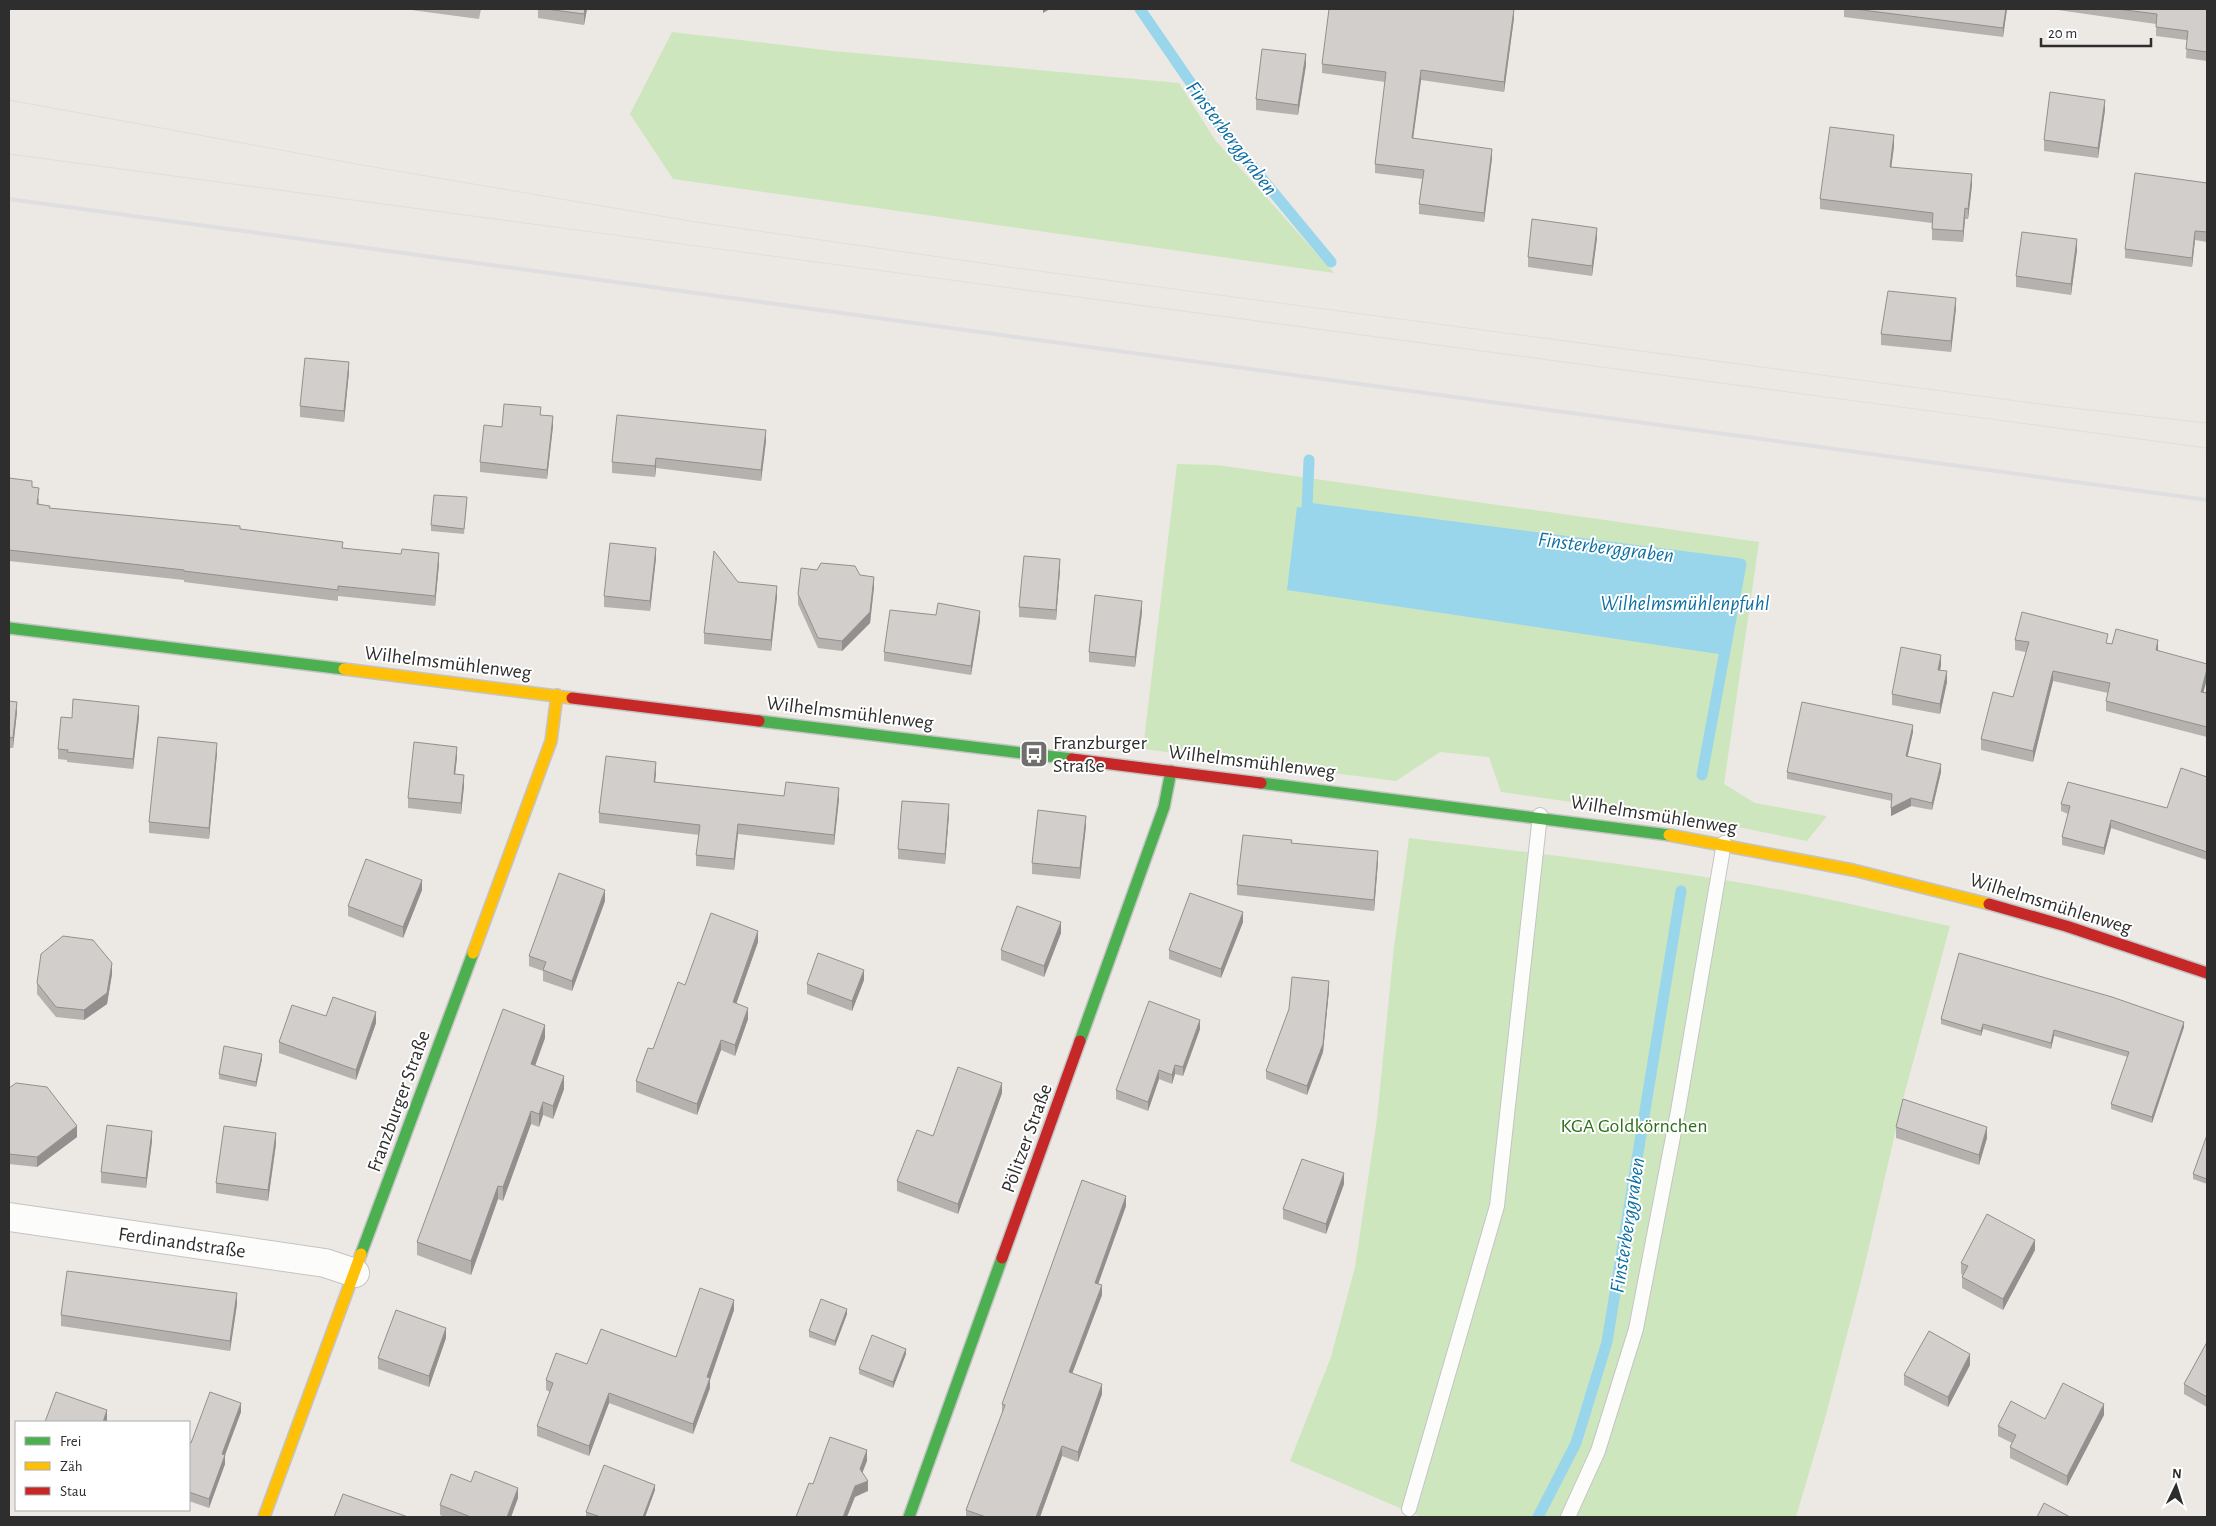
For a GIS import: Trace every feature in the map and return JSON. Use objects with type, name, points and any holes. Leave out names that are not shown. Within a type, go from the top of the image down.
[{"type":"street","name":"Wilhelmsmühlenweg","points":[[9,628],[1540,815],[1724,843],[1884,876],[2012,909],[2145,951],[2207,973]]},
{"type":"street","name":"Franzburger Straße","points":[[264,1517],[551,741],[557,695]]},
{"type":"street","name":"Pölitzer Straße","points":[[909,1517],[1164,807],[1171,770]]},
{"type":"street","name":"Ferdinandstraße","points":[[9,1217],[325,1262],[355,1272]]},
{"type":"lane","points":[[1409,1509],[1497,1206],[1540,815]]},
{"type":"lane","points":[[1568,1517],[1598,1451],[1636,1328],[1678,1110],[1724,843]]},
{"type":"green space","points":[[672,32],[833,51],[1179,83],[1215,140],[1334,273],[673,179],[630,114]]},
{"type":"green space","points":[[1177,464],[1217,465],[1759,542],[1724,784],[1755,803],[1827,816],[1807,841],[1718,823],[1501,792],[1489,757],[1440,752],[1396,781],[1143,749]]},
{"type":"green space","name":"KGA Goldkörnchen","points":[[1409,838],[1599,861],[1693,875],[1828,899],[1950,926],[1902,1103],[1862,1277],[1824,1422],[1796,1517],[1421,1517],[1290,1461],[1331,1357],[1355,1267],[1377,1119],[1394,947]]},
{"type":"water","name":"Wilhelmsmühlenpfuhl","points":[[1297,507],[1741,564],[1725,655],[1287,590]]},
{"type":"building","points":[[546,9],[585,9],[584,14]]},
{"type":"building","points":[[1329,9],[1514,9],[1504,82],[1421,70],[1412,138],[1492,149],[1484,213],[1419,204],[1424,170],[1375,164],[1386,72],[1322,64]]},
{"type":"building","points":[[1855,9],[2006,9],[2003,28]]},
{"type":"building","points":[[2117,9],[2207,9],[2207,52],[2186,49],[2188,31],[2156,27],[2157,14]]},
{"type":"building","points":[[1262,49],[1306,54],[1298,105],[1256,99]]},
{"type":"building","points":[[2050,92],[2105,100],[2098,148],[2044,140]]},
{"type":"building","points":[[1830,127],[1894,135],[1890,167],[1972,174],[1968,209],[1965,208],[1963,231],[1932,229],[1933,213],[1820,199]]},
{"type":"building","points":[[2135,173],[2207,183],[2207,232],[2195,231],[2192,258],[2125,249]]},
{"type":"building","points":[[1532,219],[1597,228],[1592,266],[1528,257]]},
{"type":"building","points":[[2022,232],[2077,239],[2071,284],[2016,276]]},
{"type":"building","points":[[1888,291],[1956,298],[1951,341],[1881,334]]},
{"type":"building","points":[[305,358],[349,362],[344,411],[300,406]]},
{"type":"building","points":[[504,404],[541,407],[540,415],[553,416],[547,470],[480,462],[484,425],[502,427]]},
{"type":"building","points":[[617,415],[766,430],[761,470],[656,458],[655,466],[612,462]]},
{"type":"building","points":[[9,478],[32,481],[32,487],[39,488],[37,504],[50,506],[49,508],[240,526],[240,529],[343,542],[342,548],[401,554],[402,549],[439,553],[435,596],[338,586],[338,590],[9,550]]},
{"type":"building","points":[[434,495],[467,497],[464,529],[431,525]]},
{"type":"building","points":[[610,543],[656,548],[650,601],[604,596]]},
{"type":"building","points":[[714,551],[738,582],[777,586],[771,640],[704,633]]},
{"type":"building","points":[[1024,556],[1060,559],[1056,610],[1019,607]]},
{"type":"building","points":[[821,563],[855,566],[860,575],[874,577],[870,612],[842,641],[818,638],[798,594],[801,568],[817,570]]},
{"type":"building","points":[[1095,595],[1142,601],[1135,657],[1089,652]]},
{"type":"building","points":[[938,603],[980,611],[971,666],[884,652],[890,610],[936,615]]},
{"type":"building","points":[[2022,612],[2108,634],[2106,643],[2112,644],[2116,629],[2158,640],[2156,650],[2207,664],[2201,692],[2207,693],[2207,727],[2106,701],[2110,683],[2053,671],[2033,751],[1981,739],[1993,692],[2013,697],[2029,642],[2015,640]]},
{"type":"building","points":[[1901,647],[1941,655],[1938,670],[1947,671],[1940,704],[1892,694]]},
{"type":"building","points":[[73,699],[139,706],[133,759],[67,752],[68,750],[58,749],[61,717],[72,718]]},
{"type":"building","points":[[9,701],[17,702],[13,738],[9,737]]},
{"type":"building","points":[[1802,702],[1913,725],[1906,756],[1941,764],[1932,803],[1911,798],[1891,808],[1892,794],[1787,772]]},
{"type":"building","points":[[158,737],[217,743],[209,828],[149,822]]},
{"type":"building","points":[[414,742],[457,747],[454,774],[464,775],[461,803],[408,798]]},
{"type":"building","points":[[606,756],[656,762],[654,782],[784,796],[786,782],[839,788],[834,835],[738,824],[734,859],[696,855],[700,825],[599,813]]},
{"type":"building","points":[[2181,768],[2207,777],[2207,852],[2111,820],[2104,848],[2062,837],[2070,806],[2061,804],[2068,782],[2167,808]]},
{"type":"building","points":[[902,801],[949,804],[945,854],[898,849]]},
{"type":"building","points":[[1038,810],[1086,816],[1080,868],[1032,863]]},
{"type":"building","points":[[1243,835],[1292,840],[1291,843],[1378,851],[1374,900],[1237,885]]},
{"type":"building","points":[[366,859],[422,880],[403,927],[348,906]]},
{"type":"building","points":[[559,873],[605,890],[572,981],[543,970],[546,962],[529,956]]},
{"type":"building","points":[[1190,893],[1243,912],[1221,969],[1169,950]]},
{"type":"building","points":[[1017,906],[1061,922],[1044,966],[1001,950]]},
{"type":"building","points":[[711,913],[758,931],[733,1002],[748,1008],[735,1045],[721,1040],[697,1104],[636,1081],[648,1048],[653,1049],[678,982],[685,985]]},
{"type":"building","points":[[63,936],[93,940],[112,963],[107,993],[84,1010],[56,1007],[37,983],[41,954]]},
{"type":"building","points":[[818,953],[864,970],[852,1001],[807,984]]},
{"type":"building","points":[[1959,953],[2112,997],[2184,1022],[2152,1117],[2111,1104],[2129,1052],[2054,1030],[2051,1043],[1983,1024],[1981,1031],[1941,1019]]},
{"type":"building","points":[[1292,977],[1329,981],[1323,1044],[1307,1086],[1266,1071],[1289,1009]]},
{"type":"building","points":[[333,997],[376,1012],[356,1070],[279,1042],[292,1005],[326,1016]]},
{"type":"building","points":[[1149,1001],[1200,1020],[1183,1067],[1175,1065],[1172,1075],[1159,1070],[1148,1102],[1116,1090]]},
{"type":"building","points":[[503,1009],[545,1025],[531,1064],[564,1076],[553,1106],[543,1102],[539,1114],[531,1111],[503,1187],[498,1186],[471,1261],[417,1242]]},
{"type":"building","points":[[224,1046],[262,1054],[256,1082],[219,1074]]},
{"type":"building","points":[[958,1067],[1002,1083],[958,1204],[897,1181],[917,1130],[933,1136]]},
{"type":"building","points":[[16,1083],[47,1087],[77,1126],[37,1157],[9,1154],[9,1088]]},
{"type":"building","points":[[1903,1099],[1987,1127],[1979,1155],[1896,1127]]},
{"type":"building","points":[[107,1125],[152,1131],[146,1178],[101,1172]]},
{"type":"building","points":[[224,1126],[276,1133],[268,1190],[216,1183]]},
{"type":"building","points":[[2207,1135],[2207,1179],[2193,1174]]},
{"type":"building","points":[[1302,1159],[1344,1173],[1326,1224],[1283,1209]]},
{"type":"building","points":[[1082,1180],[1126,1196],[1095,1283],[1102,1285],[1069,1372],[1102,1384],[1078,1452],[1062,1446],[1036,1517],[986,1517],[966,1510],[1005,1405],[1002,1404]]},
{"type":"building","points":[[1987,1214],[2035,1240],[2003,1299],[1962,1277],[1968,1266],[1961,1263]]},
{"type":"building","points":[[67,1271],[237,1293],[230,1341],[61,1315]]},
{"type":"building","points":[[700,1288],[734,1300],[707,1377],[710,1378],[693,1424],[609,1393],[589,1446],[537,1426],[553,1383],[546,1380],[556,1353],[587,1364],[601,1329],[676,1357]]},
{"type":"building","points":[[821,1299],[847,1309],[835,1341],[809,1331]]},
{"type":"building","points":[[396,1310],[446,1328],[429,1376],[378,1358]]},
{"type":"building","points":[[1929,1331],[1970,1354],[1948,1397],[1904,1375]]},
{"type":"building","points":[[872,1335],[906,1349],[893,1382],[859,1369]]},
{"type":"building","points":[[2207,1342],[2207,1397],[2184,1384]]},
{"type":"building","points":[[2063,1383],[2104,1404],[2067,1476],[2010,1447],[2016,1435],[1998,1426],[2011,1401],[2045,1419]]},
{"type":"building","points":[[56,1392],[107,1410],[103,1421],[45,1421]]},
{"type":"building","points":[[210,1392],[241,1403],[222,1454],[225,1455],[209,1499],[190,1492],[191,1443]]},
{"type":"building","points":[[830,1437],[867,1450],[860,1469],[868,1481],[855,1486],[843,1517],[796,1517],[809,1483],[813,1484]]},
{"type":"building","points":[[604,1465],[655,1485],[643,1517],[601,1517],[586,1512]]},
{"type":"building","points":[[475,1471],[518,1488],[507,1517],[471,1517],[440,1505],[451,1474],[471,1482]]},
{"type":"building","points":[[343,1494],[408,1517],[334,1517]]},
{"type":"building","points":[[2044,1503],[2070,1517],[2037,1517]]},
{"type":"waterway","name":"Finsterberggraben","points":[[1140,9],[1230,140],[1331,262]]},
{"type":"waterway","name":"Finsterberggraben","points":[[1309,460],[1307,508],[1741,564],[1702,775]]},
{"type":"waterway","name":"Finsterberggraben","points":[[1538,1517],[1576,1443],[1607,1342],[1681,891]]},
{"type":"tram line","points":[[9,100],[362,165],[696,222],[1016,268],[2055,406],[2207,423]]},
{"type":"tram line","points":[[9,154],[2207,448]]},
{"type":"railway","points":[[9,199],[2207,500]]},
{"type":"traffic: fast","points":[[9,628],[344,669]]},
{"type":"traffic: fast","points":[[759,721],[1072,759]]},
{"type":"traffic: fast","points":[[1080,1041],[1164,807],[1171,771]]},
{"type":"traffic: fast","points":[[1261,783],[1669,835]]},
{"type":"traffic: fast","points":[[361,1254],[473,953]]},
{"type":"traffic: fast","points":[[909,1517],[1002,1258]]},
{"type":"traffic: slow","points":[[344,669],[572,698]]},
{"type":"traffic: slow","points":[[473,953],[551,741],[557,695]]},
{"type":"traffic: slow","points":[[1669,835],[1853,870],[1989,904]]},
{"type":"traffic: slow","points":[[264,1517],[361,1254]]},
{"type":"traffic: jam","points":[[572,698],[759,721]]},
{"type":"traffic: jam","points":[[1072,759],[1261,783]]},
{"type":"traffic: jam","points":[[1989,904],[2066,926],[2207,973]]},
{"type":"traffic: jam","points":[[1002,1258],[1080,1041]]},
{"type":"place","name":"Franzburger Straße","points":[[1034,754]]}]
